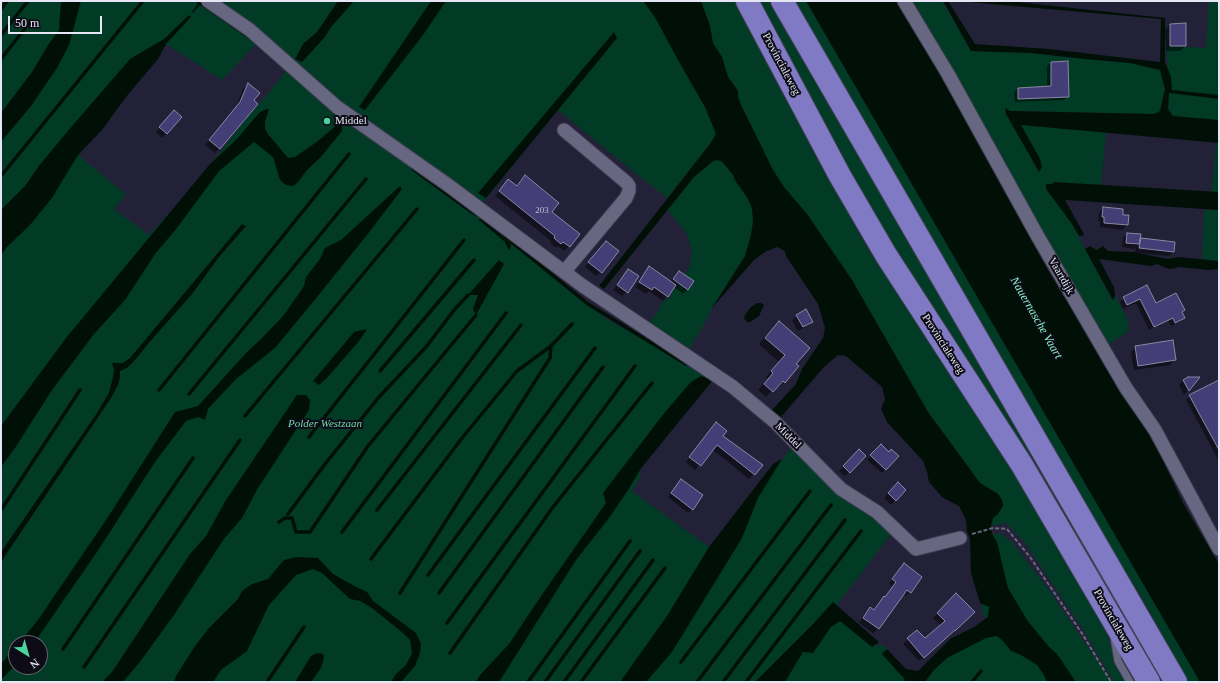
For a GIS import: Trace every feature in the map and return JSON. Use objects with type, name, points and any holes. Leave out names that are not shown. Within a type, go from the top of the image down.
[{"type":"highway","name":"Provincialeweg","points":[[747,1],[840,176],[886,255],[1022,466],[1149,682]]},
{"type":"highway","points":[[782,1],[1176,682]]},
{"type":"street","name":"Middel","points":[[208,1],[250,30],[337,107],[448,185],[583,286],[734,387],[775,422],[841,489],[877,512],[916,549],[960,538]]},
{"type":"street","name":"Vaartdijk","points":[[904,1],[948,74],[1037,234],[1126,388],[1155,430],[1219,549]]},
{"type":"street","points":[[564,130],[629,186],[629,191],[626,198],[564,272]]},
{"type":"lane","points":[[1109,613],[1118,661],[1130,682]]},
{"type":"path","points":[[960,538],[993,528],[1007,529],[1030,557],[1083,635],[1111,682]]},
{"type":"green space","name":"Polder Westzaan","points":[[1,1],[199,1],[256,44],[222,80],[166,44],[126,97],[78,155],[126,194],[114,209],[149,235],[196,183],[286,71],[347,123],[405,163],[412,164],[516,245],[577,297],[607,319],[708,377],[672,418],[635,467],[641,471],[640,477],[632,491],[709,547],[753,501],[754,497],[792,446],[892,533],[833,610],[878,646],[882,644],[887,649],[885,651],[906,670],[917,677],[989,624],[983,614],[971,555],[970,539],[1000,533],[1012,542],[1051,593],[1112,682],[1,682]]},
{"type":"green space","points":[[216,1],[338,1],[317,32],[303,44],[302,62],[354,1],[644,1],[656,19],[705,107],[716,134],[710,144],[667,198],[558,110],[483,202],[352,110],[298,69],[274,41]]},
{"type":"green space","points":[[701,1],[737,1],[839,191],[853,223],[874,259],[896,289],[927,339],[1027,489],[1103,621],[1116,664],[1126,682],[1114,682],[1081,626],[1024,541],[1006,523],[991,526],[993,518],[998,514],[1003,506],[1002,500],[998,494],[980,483],[928,412],[852,280],[807,214],[784,187],[773,170],[741,105],[738,97],[738,91],[728,77],[722,57],[713,43],[710,26]]},
{"type":"green space","points":[[756,1],[773,1],[1088,546],[1082,549],[885,238]]},
{"type":"green space","points":[[793,1],[806,1],[1200,682],[1185,682],[1174,662],[1162,634],[1139,592],[1114,558]]},
{"type":"green space","points":[[910,1],[942,1],[971,51],[1031,53],[1130,63],[1160,70],[1165,89],[1160,112],[1154,114],[1010,111],[1006,108],[1006,114],[1028,150],[1035,167],[1040,159],[1021,125],[1106,132],[1101,185],[1054,182],[1048,193],[1054,198],[1072,224],[1112,300],[1115,296],[1127,317],[1129,331],[1108,345],[1085,307]]},
{"type":"green space","points":[[1209,1],[1219,1],[1219,120],[1173,116],[1169,113],[1168,98],[1170,92],[1166,46],[1206,48]]},
{"type":"green space","points":[[1216,142],[1219,143],[1219,192],[1212,192]]},
{"type":"green space","points":[[716,160],[721,161],[725,165],[747,197],[752,208],[753,222],[745,256],[712,308],[701,330],[688,350],[648,324],[659,310],[663,301],[670,297],[673,290],[677,287],[689,269],[692,251],[687,234],[668,210],[694,177]]},
{"type":"green space","points":[[1204,210],[1219,210],[1219,261],[1202,259]]},
{"type":"water","points":[[61,1],[81,1],[69,45],[57,68],[31,106],[1,142],[1,113],[32,72],[59,30]]},
{"type":"water","points":[[194,1],[198,1],[207,7],[256,44],[200,5],[193,13],[192,12],[198,3]]},
{"type":"water","points":[[338,1],[354,1],[302,62],[295,59],[303,44],[317,32]]},
{"type":"water","points":[[431,1],[446,1],[423,35],[365,110],[359,107]]},
{"type":"water","points":[[644,1],[701,1],[710,26],[713,43],[722,57],[728,77],[738,91],[738,97],[741,105],[773,170],[784,187],[807,214],[852,280],[928,412],[980,483],[998,494],[1002,500],[1003,506],[998,514],[993,518],[991,526],[992,534],[997,542],[1008,588],[1027,620],[1049,647],[1057,654],[1076,682],[1047,682],[1037,665],[1021,655],[1011,651],[997,636],[986,638],[947,658],[934,670],[925,682],[905,682],[904,678],[882,654],[887,649],[906,669],[918,671],[950,639],[974,627],[988,617],[989,607],[980,603],[971,573],[970,539],[967,531],[966,520],[959,506],[943,498],[929,482],[923,461],[887,422],[881,409],[885,399],[882,387],[846,356],[838,355],[823,368],[781,417],[772,410],[796,384],[802,369],[823,338],[825,328],[818,304],[786,256],[785,251],[777,247],[765,252],[754,260],[712,308],[745,256],[753,222],[752,208],[747,197],[736,182],[733,175],[721,161],[716,160],[712,162],[694,177],[604,289],[599,286],[710,144],[716,134],[705,107],[656,19]]},
{"type":"water","name":"Nauernasche Vaart","points":[[806,1],[898,1],[923,42],[1020,217],[1041,258],[1150,433],[1184,505],[1219,564],[1219,682],[1200,682]]},
{"type":"water","points":[[943,1],[948,1],[975,44],[1049,49],[1160,62],[1161,19],[957,1],[1008,1],[1165,18],[1165,62],[1171,77],[1172,90],[1219,95],[1219,99],[1169,93],[1168,109],[1173,116],[1219,120],[1219,143],[1021,125],[1040,159],[1042,167],[1039,172],[1006,114],[1005,108],[1010,111],[1154,114],[1160,111],[1165,89],[1160,70],[1130,63],[1031,53],[971,51]]},
{"type":"water","points":[[189,15],[191,17],[166,44],[158,59],[126,97],[102,130],[78,155],[52,198],[30,225],[7,247],[1,255],[1,210],[25,186],[38,167],[130,59],[164,39]]},
{"type":"water","points":[[614,32],[617,38],[486,198],[478,193]]},
{"type":"water","points":[[269,109],[265,122],[265,129],[288,158],[295,157],[318,141],[339,123],[342,124],[342,131],[320,158],[293,186],[286,185],[280,180],[273,157],[254,142],[219,171],[177,228],[155,254],[125,300],[94,334],[52,390],[1,467],[1,426],[66,338],[210,164],[236,140],[259,113]]},
{"type":"water","points":[[1054,182],[1219,192],[1219,210],[1065,200],[1084,234],[1079,236],[1046,189],[1046,184],[1052,184]]},
{"type":"water","points":[[400,186],[402,189],[367,235],[275,348],[236,379],[208,409],[205,420],[198,417],[186,421],[155,462],[97,552],[40,635],[26,635],[38,620],[108,517],[175,412],[198,406],[247,352],[284,315],[304,286],[306,277],[320,259],[325,248],[341,240]]},
{"type":"water","points":[[480,218],[511,244],[510,250],[505,242],[479,220]]},
{"type":"water","points":[[242,224],[246,226],[219,257],[192,294],[135,360],[127,368],[120,371],[118,385],[111,398],[1,562],[1,552],[95,416],[109,393],[114,370],[112,363],[123,363],[130,358]]},
{"type":"water","points":[[1090,246],[1097,250],[1103,246],[1108,251],[1133,252],[1168,259],[1178,257],[1219,261],[1219,269],[1208,270],[1180,267],[1170,269],[1157,264],[1151,266],[1099,259],[1114,287],[1115,296],[1113,300],[1085,249]]},
{"type":"water","points":[[499,260],[504,264],[476,315],[473,309],[478,295],[468,295]]},
{"type":"water","points":[[757,303],[764,305],[759,316],[750,322],[747,322],[744,318],[745,315],[750,308]]},
{"type":"water","points":[[367,329],[359,341],[327,378],[319,385],[313,381],[354,332]]},
{"type":"water","points":[[701,376],[713,380],[642,467],[609,518],[576,560],[499,682],[476,682],[480,675],[509,644],[606,503],[603,493],[662,416],[691,382]]},
{"type":"water","points":[[297,395],[306,395],[310,400],[309,410],[258,488],[242,518],[224,539],[174,615],[139,663],[123,682],[103,682],[112,672],[190,554],[206,536],[226,500]]},
{"type":"water","points":[[782,459],[758,498],[742,538],[672,652],[646,682],[620,682],[667,616],[709,547],[773,464]]},
{"type":"water","points":[[296,557],[318,558],[333,574],[367,592],[373,601],[416,633],[421,644],[420,653],[415,666],[401,682],[391,682],[396,674],[406,665],[412,653],[410,640],[372,608],[360,601],[350,599],[322,573],[313,569],[296,575],[269,605],[247,651],[221,670],[213,682],[174,682],[176,676],[195,646],[208,629],[238,599],[242,591],[252,584],[268,579],[284,560]]},
{"type":"water","points":[[833,602],[879,642],[872,647],[840,621],[831,627],[813,653],[803,652],[785,682],[755,682],[813,624]]},
{"type":"water","points":[[317,653],[323,654],[324,658],[321,668],[311,682],[295,682],[311,656]]},
{"type":"water","points":[[8,656],[8,673],[1,680],[1,664]]},
{"type":"building","points":[[1186,23],[1186,46],[1170,46],[1170,24]]},
{"type":"building","points":[[1068,61],[1069,97],[1018,99],[1018,88],[1051,86],[1051,62]]},
{"type":"building","points":[[248,83],[260,93],[254,100],[258,104],[220,149],[209,140],[240,102]]},
{"type":"building","points":[[174,110],[182,117],[167,134],[159,127]]},
{"type":"building","points":[[525,175],[559,203],[552,212],[580,234],[570,247],[563,242],[561,244],[554,238],[555,236],[499,191],[508,179],[517,186]]},
{"type":"building","points":[[1103,207],[1123,209],[1123,215],[1129,215],[1128,225],[1104,223],[1104,217],[1102,217]]},
{"type":"building","points":[[1127,233],[1141,234],[1139,244],[1126,243]]},
{"type":"building","points":[[1141,238],[1175,242],[1174,252],[1139,248]]},
{"type":"building","points":[[606,241],[619,251],[602,273],[588,262]]},
{"type":"building","points":[[649,266],[676,285],[668,297],[654,287],[652,290],[639,282]]},
{"type":"building","points":[[628,269],[639,276],[628,293],[617,285]]},
{"type":"building","points":[[679,271],[694,281],[688,290],[673,279]]},
{"type":"building","points":[[1147,285],[1156,303],[1176,293],[1185,310],[1182,312],[1185,318],[1175,323],[1173,318],[1154,327],[1140,299],[1127,305],[1123,297]]},
{"type":"building","points":[[806,309],[813,322],[803,327],[796,315]]},
{"type":"building","points":[[779,321],[810,348],[796,364],[799,366],[785,383],[783,381],[773,392],[764,384],[773,373],[771,371],[785,355],[765,338]]},
{"type":"building","points":[[1173,340],[1176,360],[1138,366],[1135,346]]},
{"type":"building","points":[[1188,377],[1200,377],[1189,391],[1183,380]]},
{"type":"building","points":[[1219,380],[1219,450],[1189,395]]},
{"type":"building","points":[[716,422],[727,431],[723,436],[763,465],[755,475],[717,445],[701,466],[689,457]]},
{"type":"building","points":[[881,444],[889,452],[891,449],[899,456],[886,470],[870,455]]},
{"type":"building","points":[[859,449],[866,456],[850,473],[843,466]]},
{"type":"building","points":[[681,479],[703,495],[693,510],[671,493]]},
{"type":"building","points":[[898,482],[906,490],[896,501],[888,493]]},
{"type":"building","points":[[904,563],[922,577],[911,593],[907,590],[879,629],[863,618],[870,607],[874,610],[884,596],[885,597],[896,582],[892,579]]},
{"type":"building","points":[[956,593],[975,612],[924,658],[907,638],[917,630],[925,638],[945,621],[937,613]]},
{"type":"waterway","points":[[1,9],[7,1]]},
{"type":"waterway","points":[[1,35],[28,1]]},
{"type":"waterway","points":[[1,176],[143,1]]},
{"type":"waterway","points":[[1,59],[30,22]]},
{"type":"waterway","points":[[159,390],[349,154]]},
{"type":"waterway","points":[[413,169],[478,215]]},
{"type":"waterway","points":[[189,394],[366,179]]},
{"type":"waterway","points":[[245,416],[417,209]]},
{"type":"waterway","points":[[487,222],[588,304],[686,364]]},
{"type":"waterway","points":[[309,437],[464,240]]},
{"type":"waterway","points":[[380,371],[474,260]]},
{"type":"waterway","points":[[288,514],[325,464],[379,397],[426,347],[455,309],[468,295]]},
{"type":"waterway","points":[[342,532],[506,313]]},
{"type":"waterway","points":[[279,522],[285,518],[292,518],[296,532],[310,532],[368,446],[476,315]]},
{"type":"waterway","points":[[551,346],[572,324]]},
{"type":"waterway","points":[[377,510],[521,325]]},
{"type":"waterway","points":[[371,559],[462,438],[517,371],[551,346],[550,358],[400,593]]},
{"type":"waterway","points":[[428,575],[595,348]]},
{"type":"waterway","points":[[447,623],[635,366]]},
{"type":"waterway","points":[[439,593],[603,367]]},
{"type":"waterway","points":[[450,653],[553,507],[652,383]]},
{"type":"waterway","points":[[1,510],[80,390]]},
{"type":"waterway","points":[[84,667],[240,440]]},
{"type":"waterway","points":[[63,649],[193,458]]},
{"type":"waterway","points":[[681,662],[810,491]]},
{"type":"waterway","points":[[697,682],[831,505]]},
{"type":"waterway","points":[[723,682],[845,520]]},
{"type":"waterway","points":[[746,682],[861,531]]},
{"type":"waterway","points":[[528,682],[630,541]]},
{"type":"waterway","points":[[545,682],[640,551]]},
{"type":"waterway","points":[[564,682],[653,560]]},
{"type":"waterway","points":[[581,682],[665,568]]},
{"type":"waterway","points":[[267,682],[304,627]]},
{"type":"waterway","points":[[972,682],[981,671]]},
{"type":"place","name":"Middel","points":[[327,121]]}]
